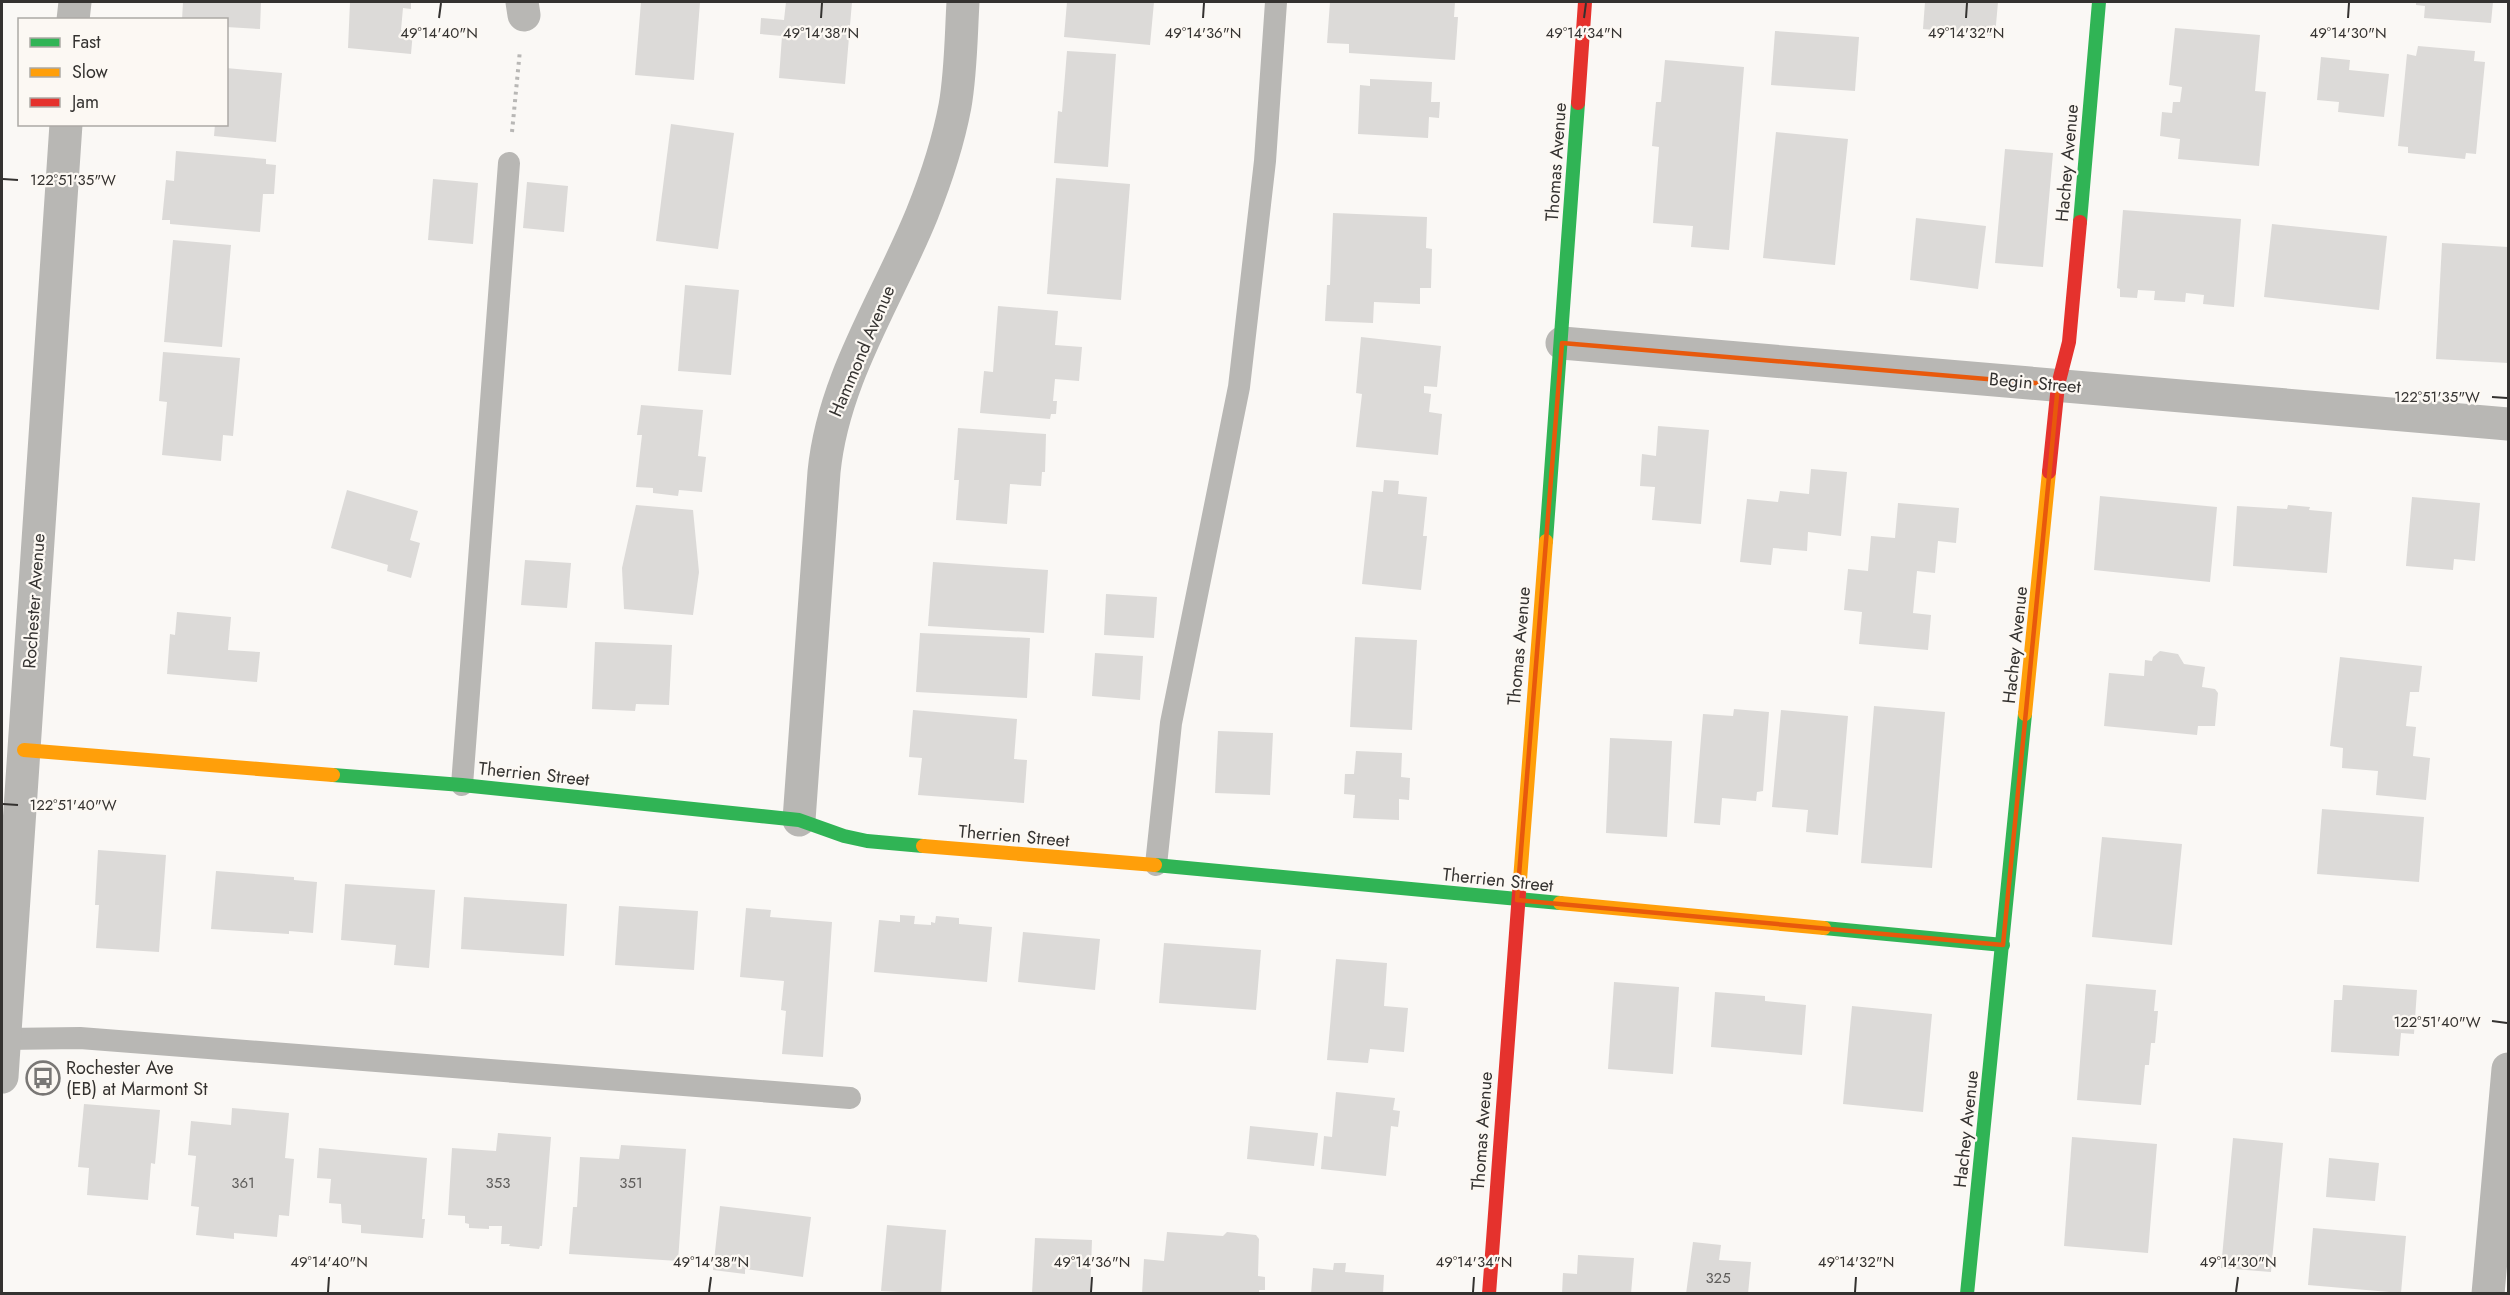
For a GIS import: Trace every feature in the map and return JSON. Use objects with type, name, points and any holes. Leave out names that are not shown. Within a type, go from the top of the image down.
[{"type":"street","points":[[74,18],[75,2]]},
{"type":"street","name":"Hammond Avenue","points":[[799,820],[824,472],[830,429],[851,368],[921,216],[942,159],[955,105],[963,2]]},
{"type":"street","name":"Thomas Avenue","points":[[1489,1293],[1517,900],[1562,343],[1585,2]]},
{"type":"street","name":"Hachey Avenue","points":[[1967,1293],[2058,385],[2069,342],[2099,2]]},
{"type":"street","name":"Rochester Avenue","points":[[2,1077],[66,126]]},
{"type":"street","name":"Begin Street","points":[[1562,343],[2508,424]]},
{"type":"street","name":"Therrien Street","points":[[24,750],[462,785],[799,820],[835,834],[867,842],[1156,865],[2003,945]]},
{"type":"street","points":[[2488,1293],[2508,1069]]},
{"type":"lane","points":[[1156,865],[1171,723],[1239,387],[1265,160],[1276,2]]},
{"type":"lane","points":[[462,785],[509,163]]},
{"type":"lane","points":[[5,1039],[80,1038],[850,1098]]},
{"type":"path","points":[[509,163],[523,8]]},
{"type":"highlighted area","points":[[1562,343],[2058,385],[2003,945],[1517,900]]},
{"type":"building","points":[[183,2],[261,2],[260,29],[228,27],[228,18],[182,18]]},
{"type":"building","points":[[350,2],[411,2],[411,9],[403,8],[401,30],[413,31],[411,54],[348,48]]},
{"type":"building","points":[[641,2],[700,2],[694,80],[635,75]]},
{"type":"building","points":[[786,2],[852,2],[845,84],[779,78],[782,36],[760,34],[761,18],[784,20]]},
{"type":"building","points":[[1067,2],[1154,2],[1150,45],[1064,37]]},
{"type":"building","points":[[1330,2],[1455,2],[1454,17],[1458,17],[1455,60],[1349,53],[1349,44],[1327,43]]},
{"type":"building","points":[[1925,2],[1998,2],[1995,36],[1923,29]]},
{"type":"building","points":[[2416,2],[2493,2],[2491,23],[2424,18],[2425,6],[2416,5]]},
{"type":"building","points":[[2175,28],[2260,35],[2255,91],[2266,92],[2259,166],[2178,159],[2180,139],[2160,136],[2162,112],[2172,113],[2173,102],[2180,102],[2182,87],[2169,85]]},
{"type":"building","points":[[1775,31],[1859,37],[1855,91],[1771,85]]},
{"type":"building","points":[[2418,46],[2475,51],[2474,61],[2485,62],[2476,154],[2466,153],[2465,159],[2408,153],[2408,147],[2398,146],[2407,54],[2416,56]]},
{"type":"building","points":[[1067,51],[1116,54],[1108,167],[1054,163],[1058,111],[1062,112]]},
{"type":"building","points":[[2321,57],[2350,60],[2349,70],[2389,74],[2384,117],[2338,112],[2339,102],[2317,100]]},
{"type":"building","points":[[1665,60],[1744,67],[1729,250],[1691,247],[1693,226],[1653,223],[1659,147],[1652,146],[1656,102],[1661,102]]},
{"type":"building","points":[[228,68],[282,73],[276,142],[214,136],[215,126],[228,126]]},
{"type":"building","points":[[1370,79],[1432,82],[1431,102],[1440,102],[1439,118],[1429,117],[1428,138],[1358,134],[1360,85],[1370,86]]},
{"type":"building","points":[[671,124],[734,133],[718,249],[656,241]]},
{"type":"building","points":[[1776,132],[1848,139],[1835,265],[1763,258]]},
{"type":"building","points":[[2005,149],[2053,153],[2043,267],[1995,263]]},
{"type":"building","points":[[176,151],[266,159],[266,164],[276,165],[274,194],[263,194],[260,232],[170,224],[170,220],[162,220],[166,180],[174,181]]},
{"type":"building","points":[[1056,178],[1130,184],[1121,300],[1047,294]]},
{"type":"building","points":[[433,179],[478,183],[473,244],[428,240]]},
{"type":"building","points":[[527,182],[568,186],[564,232],[523,228]]},
{"type":"building","points":[[2123,210],[2241,219],[2234,307],[2203,304],[2204,295],[2186,293],[2185,302],[2154,300],[2155,291],[2138,290],[2137,298],[2120,297],[2120,289],[2117,288]]},
{"type":"building","points":[[1333,213],[1427,217],[1426,248],[1432,249],[1431,288],[1420,288],[1420,304],[1374,302],[1373,323],[1325,321],[1327,285],[1330,285]]},
{"type":"building","points":[[1916,218],[1986,226],[1978,289],[1910,280]]},
{"type":"building","points":[[2272,224],[2387,236],[2379,310],[2264,297]]},
{"type":"building","points":[[173,240],[231,245],[222,347],[164,342]]},
{"type":"building","points":[[2442,243],[2508,247],[2508,363],[2436,359]]},
{"type":"building","points":[[685,285],[739,290],[731,375],[678,371]]},
{"type":"building","points":[[998,306],[1058,311],[1055,345],[1082,347],[1079,381],[1055,379],[1053,401],[1057,401],[1056,414],[1051,414],[1050,419],[980,413],[984,371],[993,372]]},
{"type":"building","points":[[1361,337],[1441,346],[1437,387],[1424,386],[1424,393],[1431,394],[1429,412],[1442,414],[1438,455],[1356,447],[1362,394],[1356,393]]},
{"type":"building","points":[[163,352],[240,358],[233,436],[223,435],[221,461],[162,455],[167,402],[159,401]]},
{"type":"building","points":[[641,405],[703,410],[698,456],[706,457],[702,492],[679,490],[678,496],[653,493],[653,488],[636,487],[642,435],[637,435]]},
{"type":"building","points":[[1658,426],[1709,430],[1701,524],[1652,520],[1655,487],[1640,486],[1642,454],[1656,456]]},
{"type":"building","points":[[958,428],[1046,434],[1045,472],[1042,472],[1041,486],[1010,484],[1007,524],[956,520],[959,480],[954,480]]},
{"type":"building","points":[[1811,469],[1847,472],[1841,536],[1808,532],[1807,551],[1773,548],[1771,565],[1740,562],[1747,499],[1778,502],[1780,491],[1809,494]]},
{"type":"building","points":[[1384,480],[1399,481],[1398,494],[1427,497],[1423,536],[1427,536],[1421,590],[1362,584],[1372,491],[1383,492]]},
{"type":"building","points":[[347,490],[418,511],[410,540],[420,543],[411,578],[387,571],[388,565],[331,548]]},
{"type":"building","points":[[2100,496],[2217,507],[2210,582],[2094,570]]},
{"type":"building","points":[[2412,497],[2480,503],[2475,561],[2454,559],[2453,570],[2406,566]]},
{"type":"building","points":[[1898,503],[1959,508],[1956,543],[1938,541],[1935,573],[1917,571],[1913,613],[1931,615],[1928,650],[1859,644],[1862,612],[1844,610],[1848,569],[1868,571],[1871,536],[1895,538]]},
{"type":"building","points":[[636,505],[693,510],[699,572],[693,615],[624,609],[622,568]]},
{"type":"building","points":[[2288,505],[2332,512],[2327,573],[2233,566],[2237,506],[2287,509]]},
{"type":"building","points":[[525,560],[571,563],[567,608],[521,605]]},
{"type":"building","points":[[933,562],[1048,570],[1044,633],[928,626]]},
{"type":"building","points":[[1106,594],[1157,597],[1154,638],[1104,635]]},
{"type":"building","points":[[177,612],[231,617],[228,650],[260,652],[257,682],[167,674],[170,634],[175,635]]},
{"type":"building","points":[[920,633],[1030,638],[1027,698],[916,692]]},
{"type":"building","points":[[1355,637],[1417,640],[1412,730],[1350,727]]},
{"type":"building","points":[[595,642],[672,645],[669,705],[636,704],[635,711],[592,709]]},
{"type":"building","points":[[2160,651],[2178,654],[2184,664],[2205,667],[2202,687],[2215,689],[2218,693],[2215,726],[2198,726],[2197,735],[2104,726],[2109,673],[2144,676],[2145,660],[2152,661]]},
{"type":"building","points":[[1095,653],[1143,656],[1140,700],[1092,696]]},
{"type":"building","points":[[2340,657],[2422,666],[2419,692],[2410,692],[2406,726],[2416,727],[2413,756],[2430,758],[2426,800],[2376,795],[2378,771],[2342,768],[2343,748],[2330,746]]},
{"type":"building","points":[[1874,706],[1945,712],[1932,868],[1861,863]]},
{"type":"building","points":[[1734,709],[1769,712],[1763,791],[1757,792],[1756,801],[1722,798],[1720,825],[1694,823],[1703,714],[1733,716]]},
{"type":"building","points":[[913,710],[1017,719],[1014,759],[1027,760],[1024,803],[918,795],[922,758],[909,757]]},
{"type":"building","points":[[1781,710],[1848,716],[1838,835],[1806,832],[1808,810],[1772,807]]},
{"type":"building","points":[[1218,731],[1273,733],[1270,795],[1215,793]]},
{"type":"building","points":[[1610,738],[1672,741],[1667,837],[1606,833]]},
{"type":"building","points":[[1356,751],[1402,753],[1401,777],[1410,778],[1409,800],[1399,799],[1399,820],[1353,818],[1355,795],[1344,794],[1345,774],[1354,774]]},
{"type":"building","points":[[2322,809],[2424,817],[2419,882],[2317,874]]},
{"type":"building","points":[[2102,837],[2182,844],[2172,945],[2092,937]]},
{"type":"building","points":[[98,850],[166,855],[159,952],[96,948],[99,905],[95,905]]},
{"type":"building","points":[[216,871],[294,877],[294,880],[317,882],[313,933],[289,931],[289,934],[211,929]]},
{"type":"building","points":[[345,884],[435,890],[429,968],[394,965],[396,945],[341,940]]},
{"type":"building","points":[[464,897],[567,904],[564,956],[461,949]]},
{"type":"building","points":[[619,906],[698,911],[694,970],[615,965]]},
{"type":"building","points":[[746,908],[771,910],[770,917],[832,922],[823,1057],[782,1054],[786,1011],[781,1010],[784,981],[740,977]]},
{"type":"building","points":[[900,915],[915,916],[914,924],[931,925],[931,922],[935,923],[936,916],[959,918],[959,924],[992,927],[987,982],[874,972],[879,920],[900,922]]},
{"type":"building","points":[[1023,932],[1100,939],[1095,990],[1018,982]]},
{"type":"building","points":[[1164,943],[1261,950],[1256,1010],[1159,1003]]},
{"type":"building","points":[[1336,959],[1387,963],[1384,1006],[1408,1008],[1404,1052],[1370,1049],[1368,1063],[1327,1060]]},
{"type":"building","points":[[1614,982],[1679,987],[1673,1074],[1608,1069]]},
{"type":"building","points":[[2086,984],[2156,990],[2154,1011],[2158,1011],[2155,1043],[2151,1043],[2149,1065],[2145,1065],[2141,1105],[2077,1100]]},
{"type":"building","points":[[2343,985],[2417,990],[2414,1034],[2401,1033],[2399,1056],[2331,1052],[2334,1000],[2342,1000]]},
{"type":"building","points":[[1715,992],[1765,996],[1765,1001],[1806,1005],[1802,1055],[1711,1047]]},
{"type":"building","points":[[1852,1006],[1932,1014],[1923,1112],[1843,1104]]},
{"type":"building","points":[[1336,1092],[1395,1098],[1393,1110],[1400,1111],[1398,1127],[1391,1126],[1386,1176],[1321,1169],[1324,1136],[1332,1137]]},
{"type":"building","points":[[84,1104],[160,1110],[155,1164],[151,1163],[148,1200],[87,1195],[89,1168],[78,1167]]},
{"type":"building","points":[[232,1108],[289,1113],[285,1158],[294,1159],[289,1216],[279,1215],[277,1237],[234,1233],[234,1239],[196,1235],[199,1207],[191,1206],[196,1156],[188,1155],[191,1121],[231,1125]]},
{"type":"building","points":[[1250,1126],[1318,1133],[1314,1166],[1247,1159]]},
{"type":"building","points":[[498,1133],[551,1137],[542,1246],[539,1249],[501,1244],[502,1226],[489,1226],[489,1229],[469,1228],[469,1224],[465,1223],[465,1216],[448,1215],[452,1148],[496,1151]]},
{"type":"building","points":[[2072,1137],[2157,1144],[2148,1253],[2064,1246]]},
{"type":"building","points":[[2233,1138],[2283,1143],[2271,1272],[2221,1268]]},
{"type":"building","points":[[621,1145],[686,1149],[678,1261],[569,1254],[573,1207],[577,1207],[580,1157],[619,1159]]},
{"type":"building","points":[[319,1148],[427,1158],[422,1219],[425,1219],[423,1238],[361,1233],[361,1225],[342,1223],[341,1204],[329,1203],[331,1179],[317,1178]]},
{"type":"building","points":[[2329,1158],[2379,1163],[2375,1201],[2326,1197]]},
{"type":"building","points":[[720,1206],[811,1217],[803,1277],[745,1269],[745,1274],[713,1270]]},
{"type":"building","points":[[887,1225],[946,1230],[941,1294],[881,1291]]},
{"type":"building","points":[[2313,1228],[2406,1236],[2401,1293],[2308,1285]]},
{"type":"building","points":[[1167,1232],[1223,1236],[1227,1232],[1256,1235],[1259,1239],[1258,1276],[1265,1277],[1265,1290],[1259,1290],[1259,1294],[1142,1294],[1144,1259],[1164,1261]]},
{"type":"building","points":[[1035,1238],[1092,1240],[1090,1294],[1032,1294]]},
{"type":"building","points":[[1693,1242],[1721,1245],[1719,1260],[1751,1262],[1748,1294],[1686,1294]]},
{"type":"building","points":[[1578,1255],[1634,1258],[1631,1294],[1562,1294],[1563,1273],[1577,1274]]},
{"type":"building","points":[[1334,1263],[1346,1263],[1345,1272],[1384,1275],[1383,1294],[1311,1294],[1313,1268],[1333,1270]]},
{"type":"traffic: fast","points":[[2080,222],[2099,2]]},
{"type":"traffic: fast","points":[[1546,541],[1578,103]]},
{"type":"traffic: fast","points":[[1967,1294],[2025,714]]},
{"type":"traffic: fast","points":[[333,775],[462,785],[799,820],[844,836],[867,841],[923,846]]},
{"type":"traffic: fast","points":[[1155,865],[1560,903]]},
{"type":"traffic: fast","points":[[1824,928],[2003,945]]},
{"type":"traffic: slow","points":[[2025,714],[2049,472]]},
{"type":"traffic: slow","points":[[1519,893],[1546,541]]},
{"type":"traffic: slow","points":[[24,750],[333,775]]},
{"type":"traffic: slow","points":[[923,846],[1155,865]]},
{"type":"traffic: slow","points":[[1560,903],[1824,928]]},
{"type":"traffic: jam","points":[[1578,103],[1585,2]]},
{"type":"traffic: jam","points":[[2049,472],[2058,385],[2069,342],[2080,222]]},
{"type":"traffic: jam","points":[[1489,1294],[1519,893]]},
{"type":"place","name":"Rochester Ave (EB) at Marmont St","points":[[43,1078]]}]
